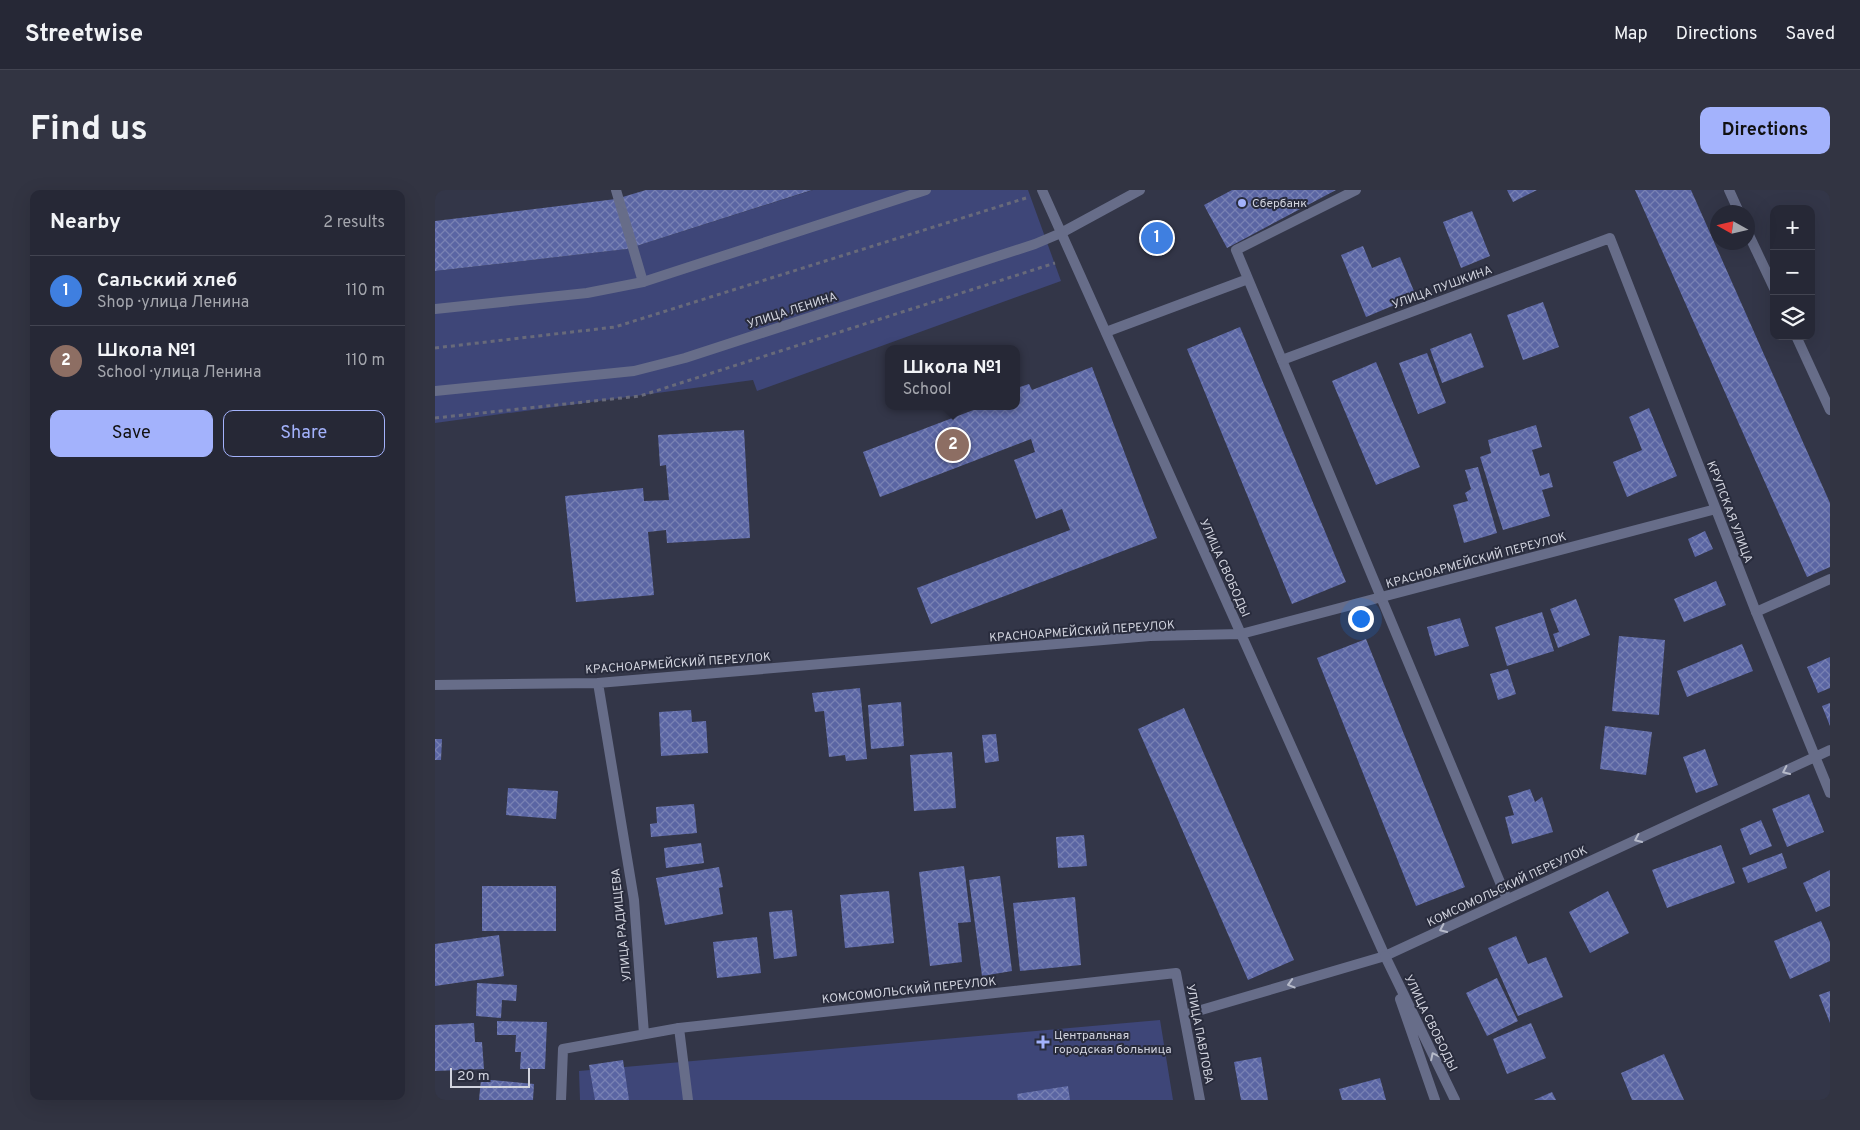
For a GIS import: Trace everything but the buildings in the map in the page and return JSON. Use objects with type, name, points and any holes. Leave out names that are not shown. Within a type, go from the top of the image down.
[{"type":"street","points":[[616,190],[643,282]]},
{"type":"street","points":[[435,309],[587,293],[643,282],[926,190]]},
{"type":"street","name":"УЛИЦА ЛЕНИНА","points":[[435,391],[634,371],[685,358],[1035,244],[1140,190]]},
{"type":"street","points":[[1356,190],[1236,250],[1507,899]]},
{"type":"street","points":[[1729,190],[1736,205]]},
{"type":"street","name":"УЛИЦА СВОБОДЫ","points":[[1042,191],[1385,956],[1455,1100]]},
{"type":"street","name":"УЛИЦА ПУШКИНА","points":[[1282,360],[1610,238]]},
{"type":"street","name":"КРУПСКАЯ УЛИЦА","points":[[1610,238],[1756,612],[1814,758],[1830,793]]},
{"type":"street","points":[[1755,248],[1770,280]]},
{"type":"street","points":[[1106,332],[1248,279]]},
{"type":"street","points":[[1798,340],[1830,410]]},
{"type":"street","name":"КРАСНОАРМЕЙСКИЙ ПЕРЕУЛОК","points":[[435,685],[598,683],[1150,636],[1241,634],[1716,510]]},
{"type":"street","points":[[1756,612],[1830,579]]},
{"type":"street","name":"УЛИЦА РАДИЩЕВА","points":[[598,683],[634,900],[644,1034]]},
{"type":"street","name":"КОМСОМОЛЬСКИЙ ПЕРЕУЛОК","points":[[1185,1015],[1385,956],[1830,750]]},
{"type":"street","name":"УЛИЦА СВОБОДЫ","points":[[1385,956],[1435,1100]]},
{"type":"street","name":"КОМСОМОЛЬСКИЙ ПЕРЕУЛОК","points":[[644,1034],[679,1028],[1176,973]]},
{"type":"street","name":"УЛИЦА ПАВЛОВА","points":[[1176,973],[1200,1100]]},
{"type":"street","points":[[679,1028],[688,1100]]},
{"type":"street","points":[[561,1100],[563,1049],[644,1034]]},
{"type":"path","points":[[435,348],[615,327],[1042,191]]},
{"type":"shaded area","points":[[813,190],[1028,190],[1061,281],[757,391],[753,380],[435,423],[435,271],[627,249]]},
{"type":"shaded area","name":"Центральная городская больница","points":[[1160,1020],[1173,1100],[580,1100],[579,1071]]},
{"type":"place","name":"Сбербанк","points":[[1242,203]]},
{"type":"place","name":"Сальский хлеб","points":[[1157,238]]},
{"type":"place","name":"Школа №1","points":[[953,445]]},
{"type":"place","name":"Центральная городская больница","points":[[1043,1042]]}]
